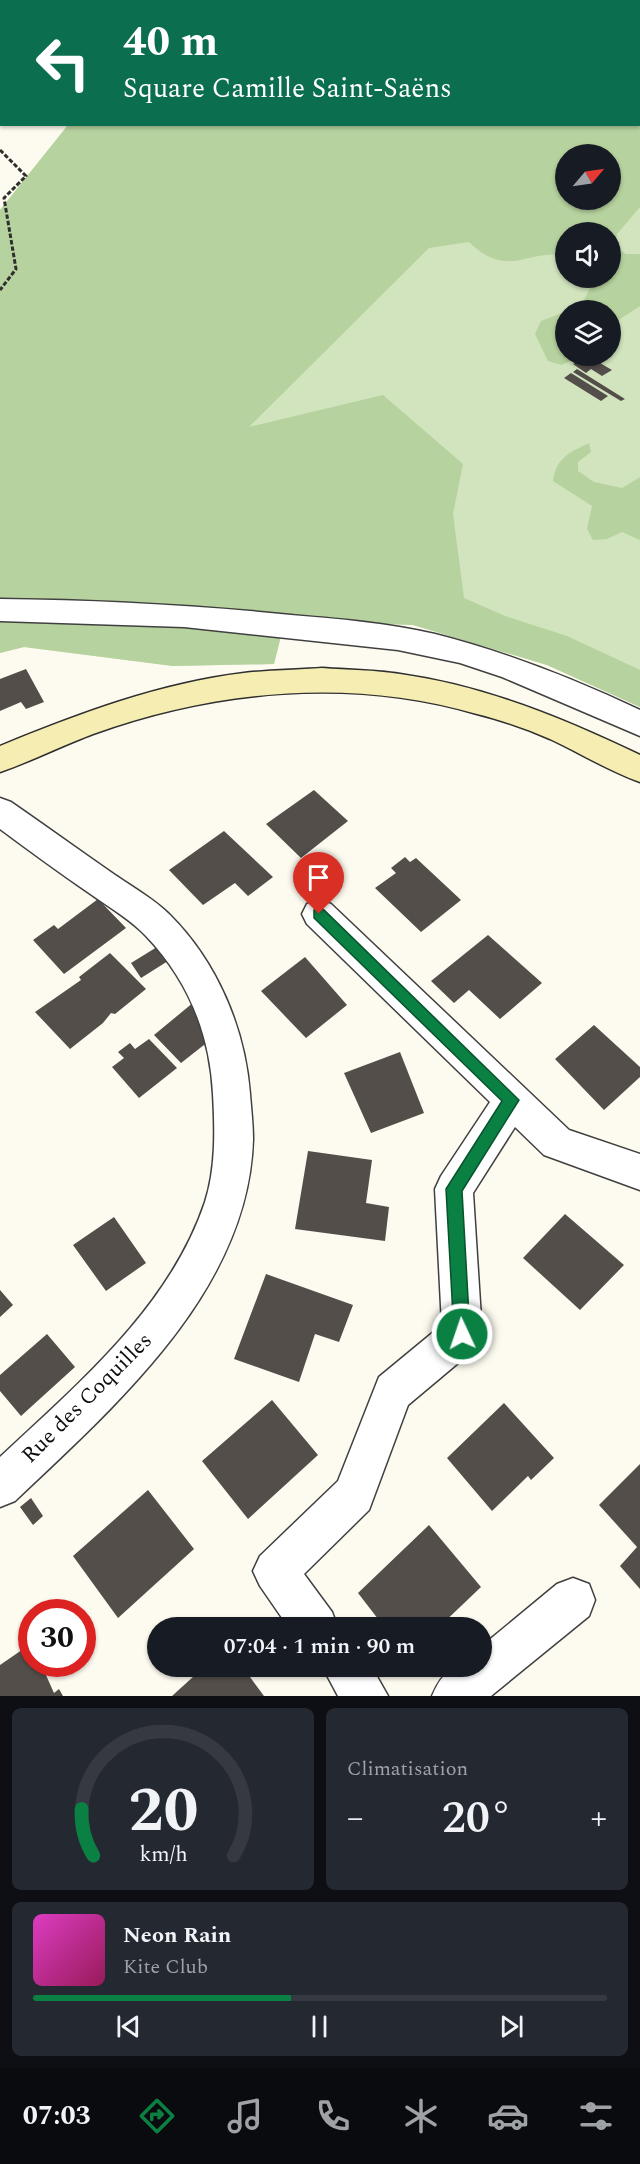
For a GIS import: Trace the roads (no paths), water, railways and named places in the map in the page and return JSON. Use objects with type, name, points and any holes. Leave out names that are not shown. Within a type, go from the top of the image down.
[{"type":"main road","points":[[0,759],[83,726],[162,700],[226,686],[294,680],[342,680],[421,688],[479,700],[552,725],[640,769]]},
{"type":"street","points":[[0,610],[136,613],[251,621],[368,633],[433,645],[509,667],[581,695],[640,724]]},
{"type":"street","name":"Rue des Coquilles","points":[[0,811],[156,923],[188,959],[210,998],[225,1039],[235,1125],[232,1173],[221,1218],[203,1258],[174,1305],[132,1360],[0,1486]]},
{"type":"street","points":[[319,914],[557,1143],[640,1172]]},
{"type":"street","points":[[308,1617],[275,1571],[354,1495],[393,1391],[462,1334],[454,1189],[512,1100]]},
{"type":"street","points":[[455,1696],[573,1600]]},
{"type":"street","points":[[352,1677],[365,1696]]}]
